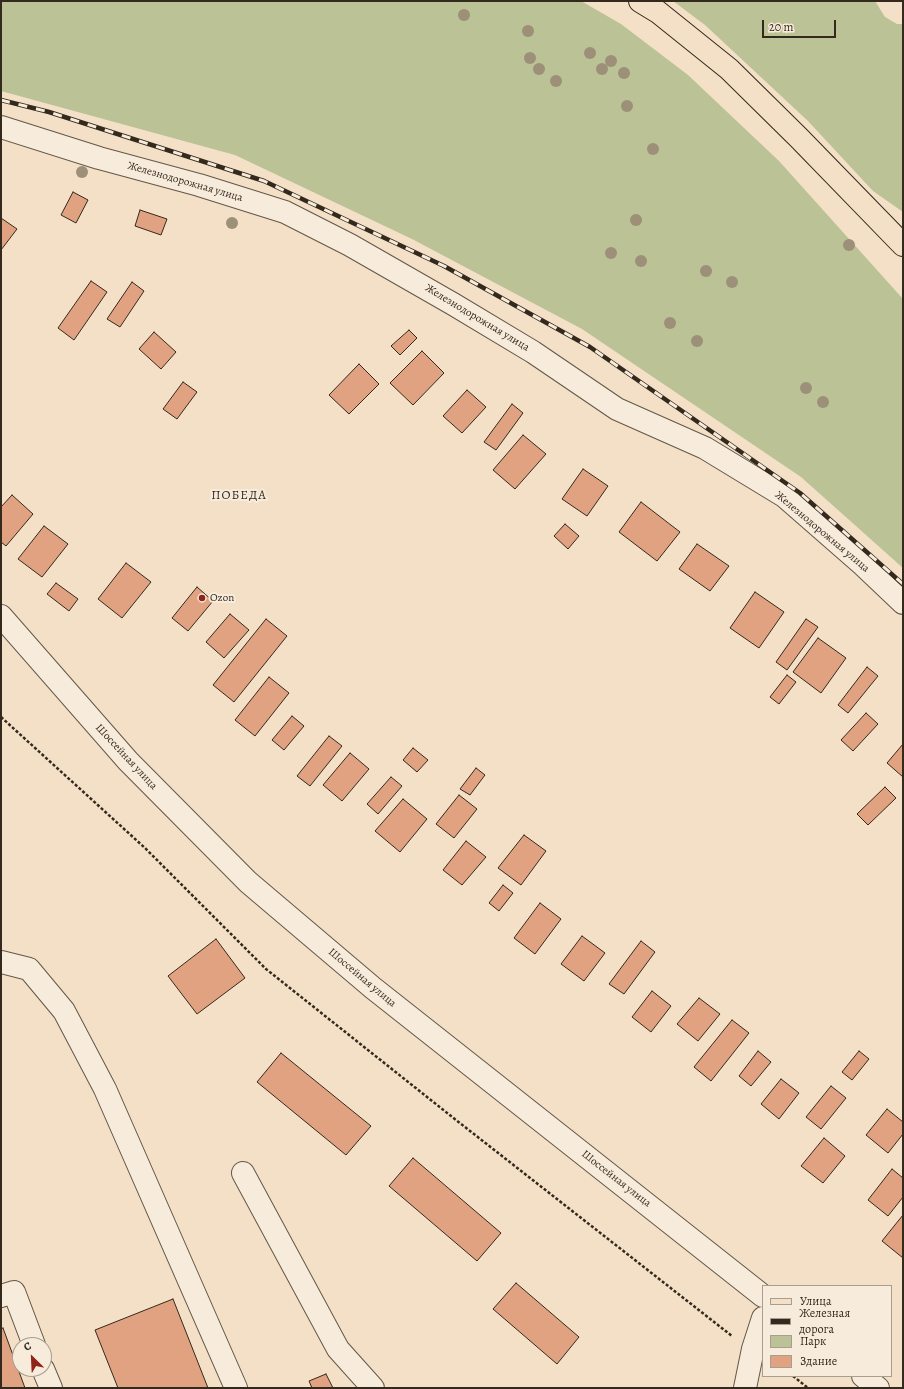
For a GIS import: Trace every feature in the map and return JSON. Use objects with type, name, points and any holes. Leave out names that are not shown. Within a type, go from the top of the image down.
[{"type":"main road","points":[[640,1],[658,12],[729,69],[799,138],[903,245]]},
{"type":"street","name":"Железнодорожная улица","points":[[1,127],[99,158],[199,185],[285,212],[350,245],[520,344],[617,409],[705,448],[784,496],[903,603]]},
{"type":"street","name":"Шоссейная улица","points":[[1,616],[128,762],[248,882],[373,988],[762,1295]]},
{"type":"street","points":[[1,962],[29,968],[64,1011],[105,1089],[236,1388]]},
{"type":"street","points":[[243,1173],[338,1349],[373,1388]]},
{"type":"street","points":[[1,1296],[14,1292],[31,1337]]},
{"type":"street","points":[[745,1388],[753,1349],[762,1321]]},
{"type":"street","points":[[46,1377],[51,1388]]},
{"type":"street","points":[[864,1377],[878,1388]]},
{"type":"path","points":[[1,716],[146,848],[266,969],[732,1336],[753,1349]]},
{"type":"path","points":[[794,1377],[808,1388]]},
{"type":"green space","points":[[1,1],[581,1],[621,24],[688,75],[779,161],[903,299],[903,568],[801,477],[582,329],[412,239],[235,155],[1,91]]},
{"type":"green space","points":[[673,1],[875,1],[885,17],[897,24],[903,24],[903,212],[873,191],[808,121],[705,25]]},
{"type":"building","points":[[73,192],[88,200],[76,223],[61,215]]},
{"type":"building","points":[[140,210],[167,219],[161,235],[135,226]]},
{"type":"building","points":[[1,218],[17,229],[1,250]]},
{"type":"building","points":[[91,281],[107,292],[74,340],[58,328]]},
{"type":"building","points":[[132,282],[144,291],[120,327],[107,319]]},
{"type":"building","points":[[409,330],[417,338],[400,355],[391,346]]},
{"type":"building","points":[[154,332],[176,352],[161,369],[139,349]]},
{"type":"building","points":[[422,351],[444,373],[413,405],[390,383]]},
{"type":"building","points":[[359,364],[379,384],[349,414],[329,395]]},
{"type":"building","points":[[183,382],[197,392],[177,419],[163,409]]},
{"type":"building","points":[[467,390],[486,407],[462,433],[443,416]]},
{"type":"building","points":[[512,404],[523,413],[496,450],[484,442]]},
{"type":"building","points":[[523,435],[546,454],[515,489],[493,470]]},
{"type":"building","points":[[583,469],[608,486],[587,516],[562,499]]},
{"type":"building","points":[[12,495],[33,514],[6,546],[1,542],[1,507]]},
{"type":"building","points":[[641,502],[680,532],[657,561],[619,532]]},
{"type":"building","points":[[565,524],[579,536],[568,549],[554,536]]},
{"type":"building","points":[[44,526],[68,544],[42,577],[18,559]]},
{"type":"building","points":[[697,544],[729,566],[710,591],[679,569]]},
{"type":"building","points":[[126,563],[151,582],[122,618],[98,599]]},
{"type":"building","points":[[56,583],[78,599],[69,611],[47,594]]},
{"type":"building","points":[[197,587],[213,601],[188,631],[172,618]]},
{"type":"building","points":[[755,592],[784,612],[759,648],[730,628]]},
{"type":"building","points":[[230,614],[249,630],[224,658],[206,642]]},
{"type":"building","points":[[266,619],[287,636],[234,702],[213,685]]},
{"type":"building","points":[[806,619],[818,627],[787,670],[776,662]]},
{"type":"building","points":[[818,638],[846,658],[821,693],[793,672]]},
{"type":"building","points":[[867,667],[878,676],[848,713],[838,705]]},
{"type":"building","points":[[787,675],[796,682],[779,704],[770,697]]},
{"type":"building","points":[[269,677],[289,693],[255,736],[235,720]]},
{"type":"building","points":[[866,713],[878,724],[853,751],[841,740]]},
{"type":"building","points":[[292,716],[304,726],[284,750],[272,740]]},
{"type":"building","points":[[329,736],[342,746],[310,786],[297,776]]},
{"type":"building","points":[[903,744],[903,777],[887,763]]},
{"type":"building","points":[[413,748],[428,760],[417,772],[403,760]]},
{"type":"building","points":[[350,753],[369,769],[342,801],[323,785]]},
{"type":"building","points":[[476,768],[485,775],[470,795],[460,789]]},
{"type":"building","points":[[391,777],[402,786],[378,814],[367,804]]},
{"type":"building","points":[[885,787],[896,798],[868,825],[857,814]]},
{"type":"building","points":[[459,795],[477,809],[454,838],[436,824]]},
{"type":"building","points":[[403,799],[427,819],[400,852],[375,831]]},
{"type":"building","points":[[524,835],[546,851],[521,885],[498,868]]},
{"type":"building","points":[[466,841],[486,857],[462,885],[443,870]]},
{"type":"building","points":[[503,885],[513,893],[499,911],[489,903]]},
{"type":"building","points":[[540,903],[561,919],[535,954],[514,938]]},
{"type":"building","points":[[582,936],[605,953],[584,981],[561,964]]},
{"type":"building","points":[[216,939],[245,978],[197,1014],[168,976]]},
{"type":"building","points":[[641,941],[655,952],[624,994],[609,984]]},
{"type":"building","points":[[652,991],[671,1006],[651,1032],[632,1017]]},
{"type":"building","points":[[699,998],[720,1014],[698,1041],[677,1024]]},
{"type":"building","points":[[732,1020],[749,1033],[711,1081],[694,1067]]},
{"type":"building","points":[[758,1051],[771,1062],[751,1086],[739,1076]]},
{"type":"building","points":[[859,1051],[869,1059],[852,1080],[842,1072]]},
{"type":"building","points":[[281,1053],[371,1126],[346,1155],[257,1082]]},
{"type":"building","points":[[781,1079],[799,1093],[779,1119],[761,1104]]},
{"type":"building","points":[[831,1086],[846,1098],[821,1129],[806,1117]]},
{"type":"building","points":[[887,1109],[903,1122],[903,1134],[888,1153],[866,1135]]},
{"type":"building","points":[[824,1138],[845,1156],[823,1183],[801,1166]]},
{"type":"building","points":[[413,1158],[501,1233],[477,1261],[389,1186]]},
{"type":"building","points":[[892,1169],[903,1178],[903,1197],[888,1216],[868,1200]]},
{"type":"building","points":[[903,1215],[903,1258],[882,1241]]},
{"type":"building","points":[[516,1283],[579,1337],[557,1364],[493,1309]]},
{"type":"building","points":[[173,1299],[208,1388],[118,1388],[95,1330]]},
{"type":"building","points":[[3,1328],[12,1353],[12,1377],[21,1377],[25,1388],[1,1388],[1,1329]]},
{"type":"building","points":[[326,1374],[333,1388],[312,1388],[309,1381]]},
{"type":"railway","points":[[1,100],[49,112],[264,181],[444,266],[590,347],[800,493],[903,584]]},
{"type":"place","name":"Ozon","points":[[202,598]]},
{"type":"district","name":"ПОБЕДА","points":[[239,496]]}]
